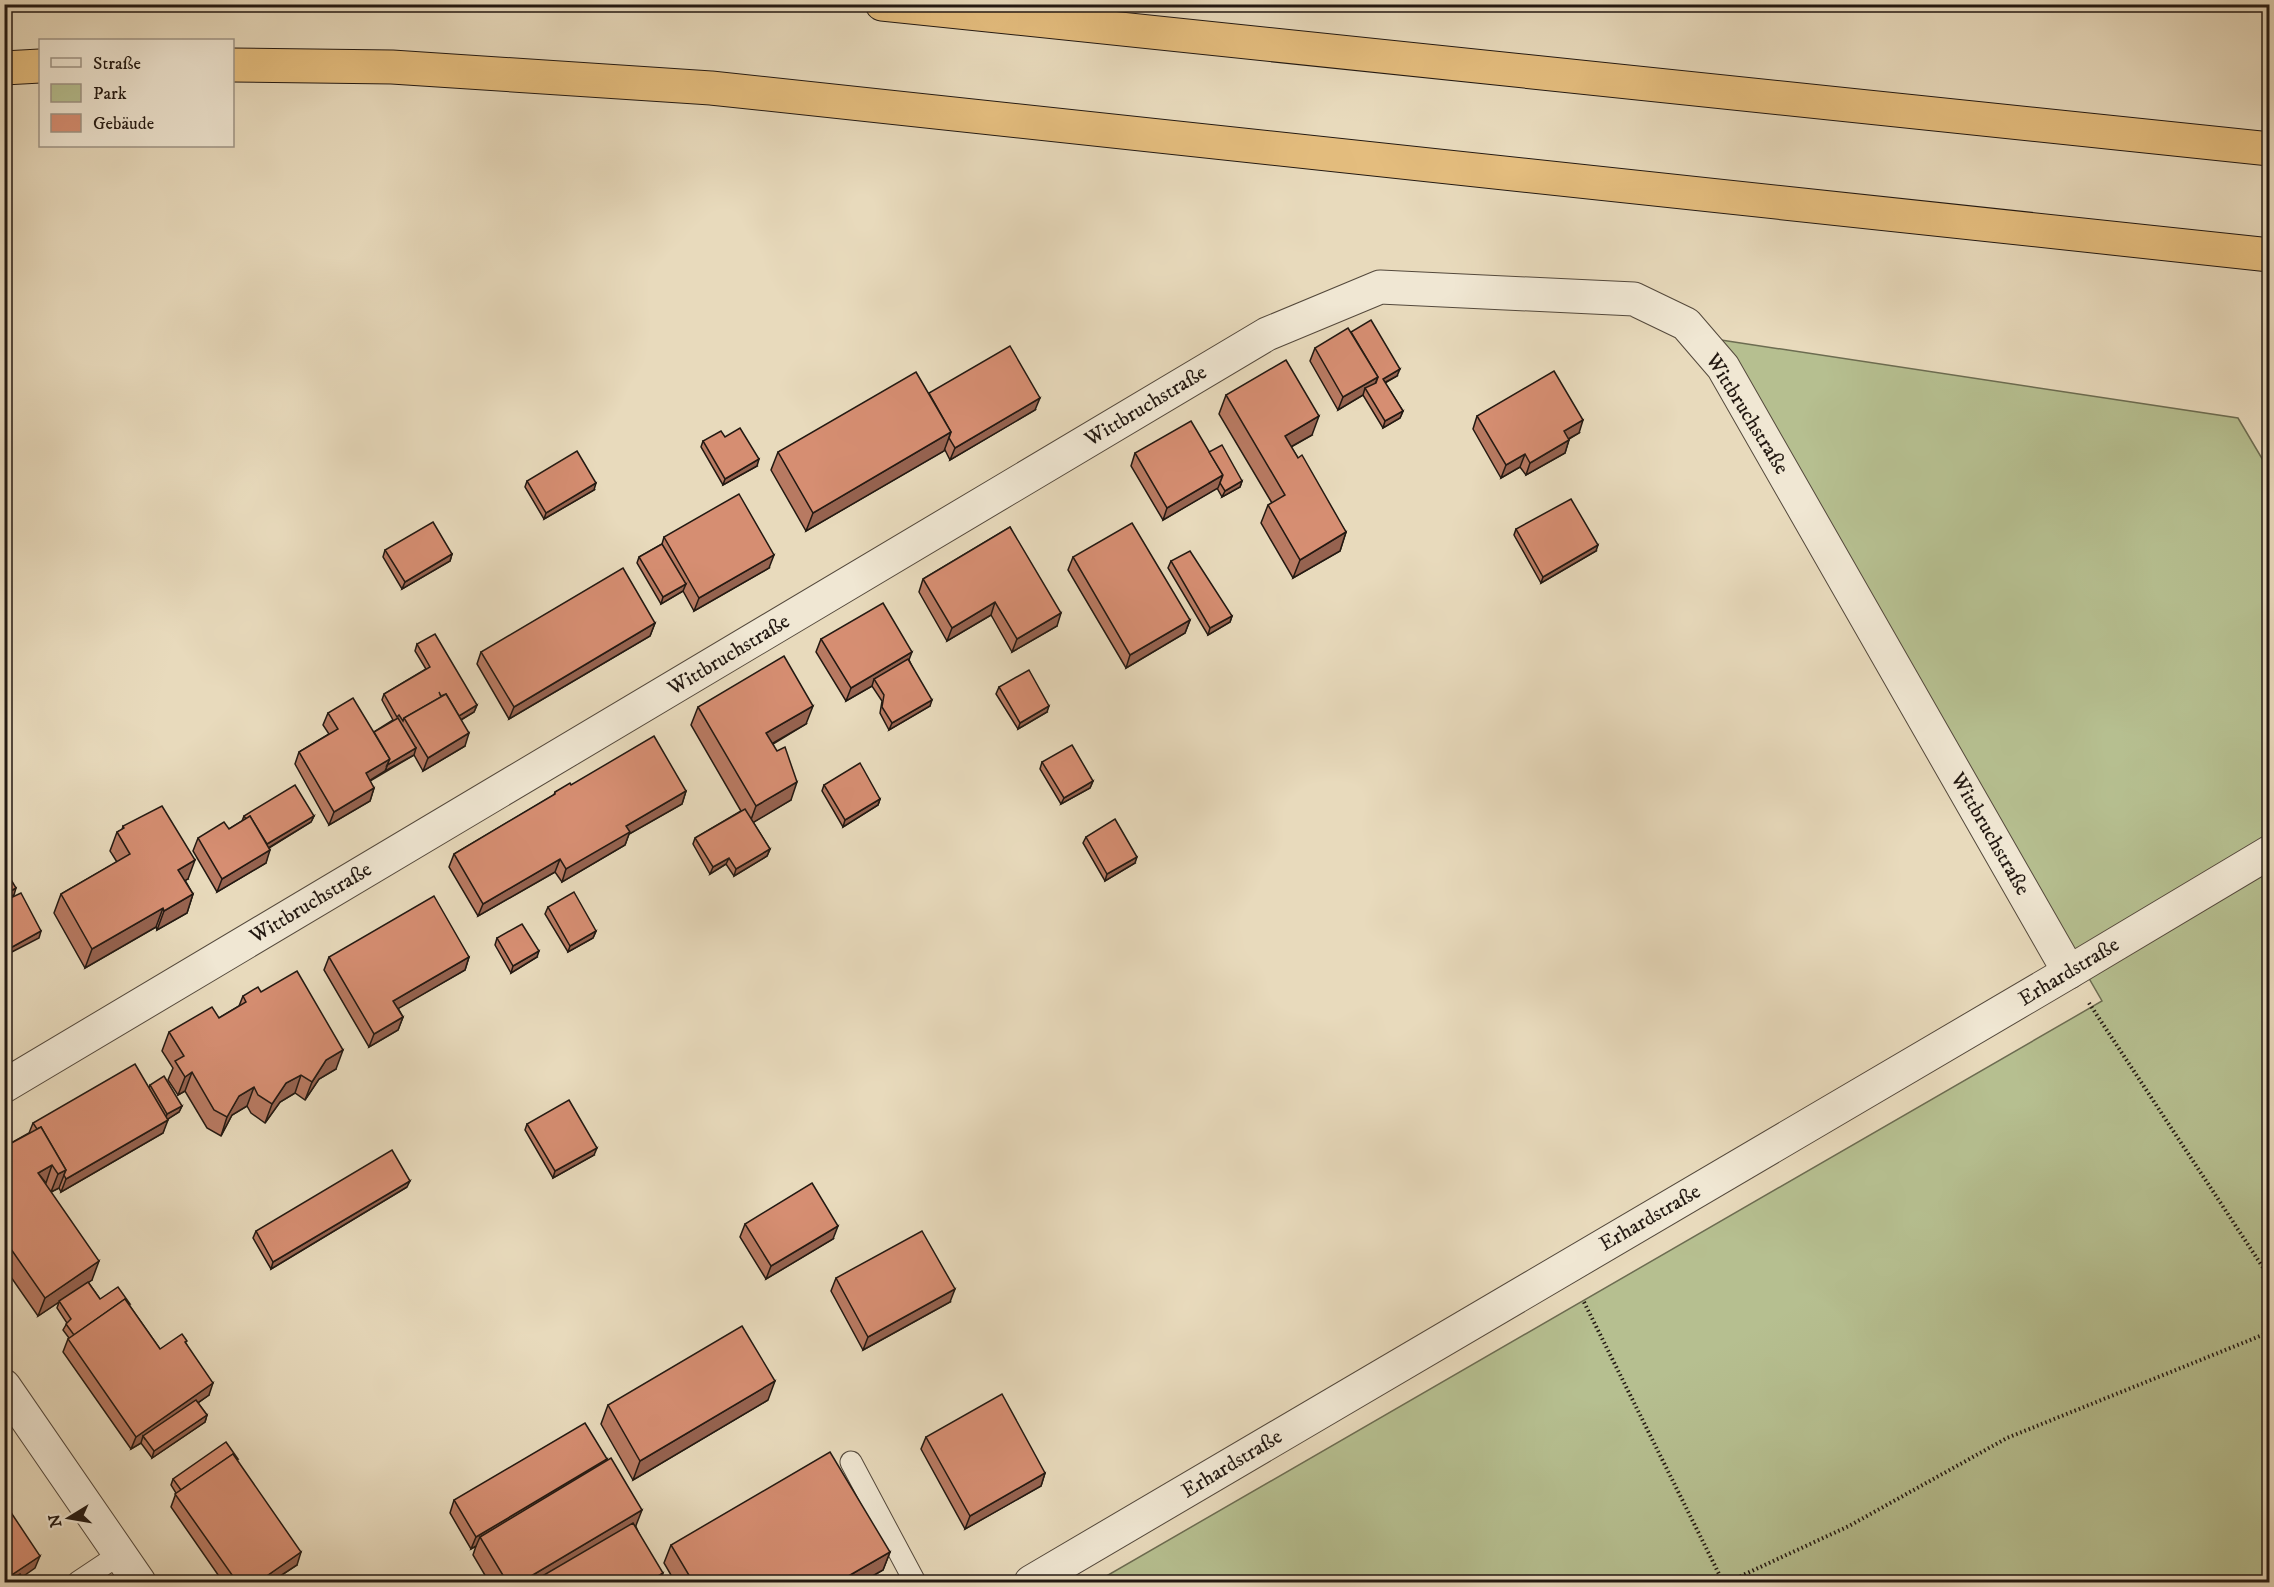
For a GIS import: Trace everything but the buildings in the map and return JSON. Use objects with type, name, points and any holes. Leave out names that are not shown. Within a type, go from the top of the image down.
[{"type":"highway","points":[[882,4],[2270,149]]},
{"type":"highway","points":[[234,65],[392,67],[711,88],[2270,255]]},
{"type":"highway","points":[[4,68],[39,66]]},
{"type":"street","name":"Wittbruchstraße","points":[[4,1086],[1267,334],[1380,288],[1634,299],[1686,324],[1723,367],[2069,972]]},
{"type":"street","name":"Erhardstraße","points":[[1031,1582],[2270,852]]},
{"type":"street","points":[[4,1386],[139,1582]]},
{"type":"lane","points":[[851,1462],[915,1582]]},
{"type":"lane","points":[[78,1582],[120,1554]]},
{"type":"path","points":[[2069,972],[2270,1278]]},
{"type":"path","points":[[1557,1272],[1584,1302],[1723,1582]]},
{"type":"path","points":[[1728,1582],[1849,1526],[2007,1438],[2270,1332]]},
{"type":"green space","points":[[1721,340],[2238,418],[2270,472],[2269,1582],[1096,1582],[2102,1001]]}]
